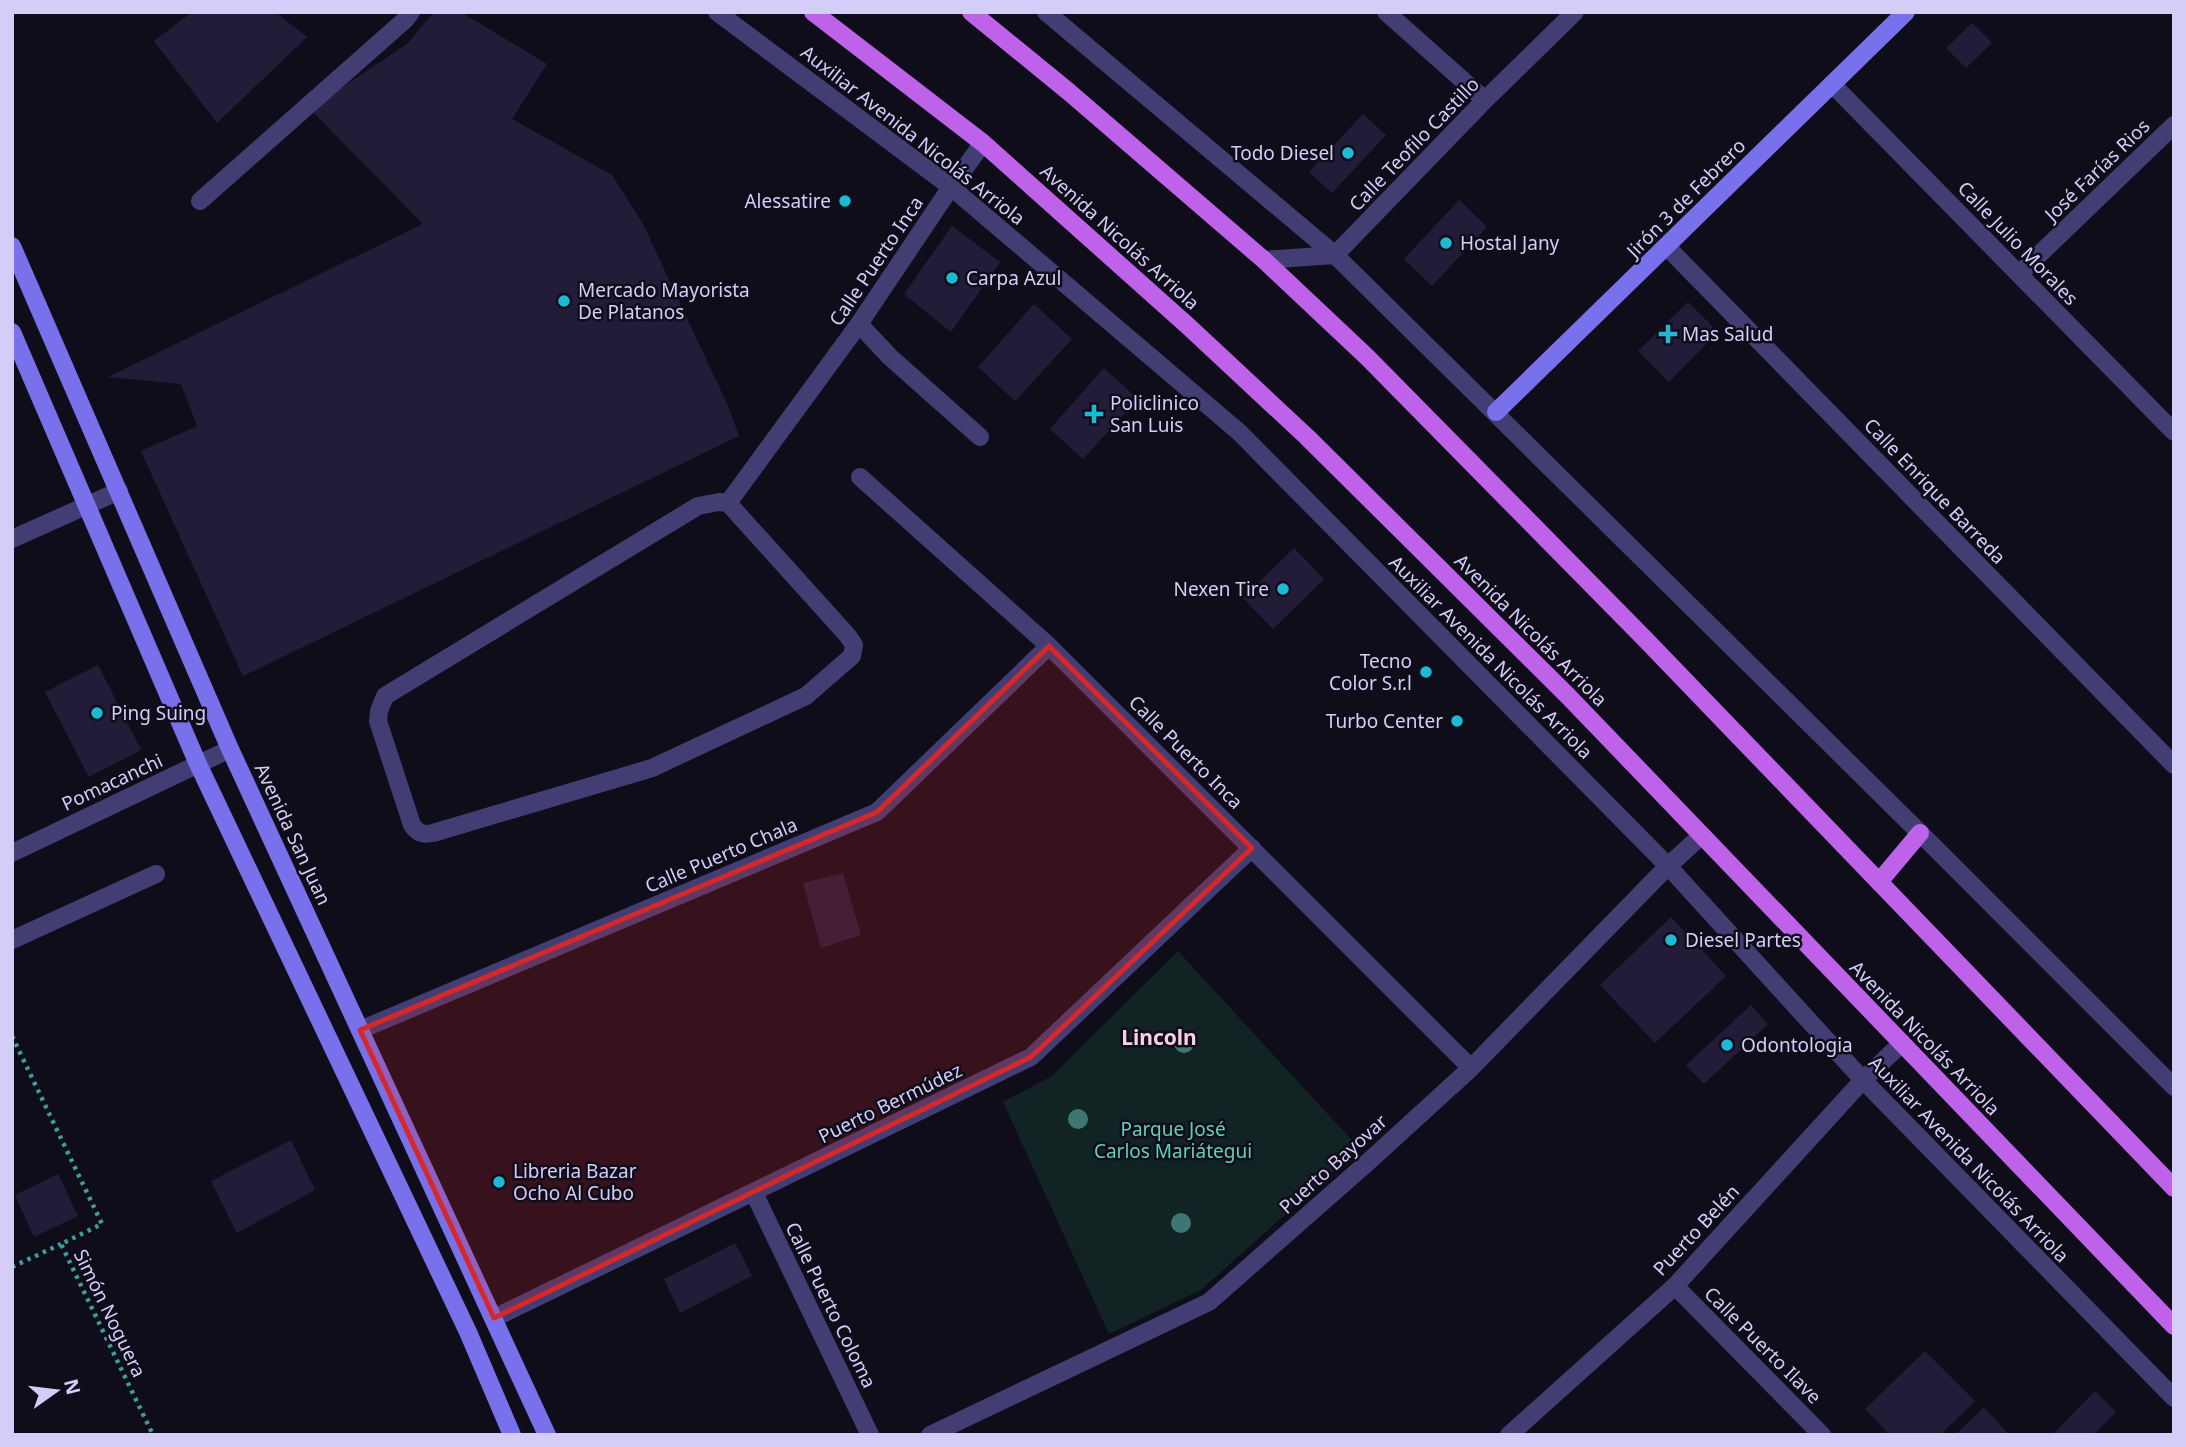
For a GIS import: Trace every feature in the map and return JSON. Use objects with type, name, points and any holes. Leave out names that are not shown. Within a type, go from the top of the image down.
[{"type":"main road","name":"Avenida Nicolás Arriola","points":[[813,12],[983,143],[1168,307],[1307,437],[1569,696],[2174,1326]]},
{"type":"main road","points":[[971,12],[1069,92],[1264,260],[1367,357],[1504,495],[2174,1188]]},
{"type":"main road","points":[[1879,882],[1920,832]]},
{"type":"street","points":[[200,201],[411,12]]},
{"type":"street","name":"Auxiliar Avenida Nicolás Arriola","points":[[717,12],[951,187],[1239,432],[1668,866],[1863,1080],[2174,1398]]},
{"type":"street","points":[[1046,12],[1335,255],[1920,832],[2174,1087]]},
{"type":"street","points":[[1386,12],[1485,100]]},
{"type":"street","name":"Calle Teofilo Castillo","points":[[1335,255],[1485,100],[1575,12]]},
{"type":"street","name":"Jirón 3 de Febrero","points":[[1496,412],[1906,12]]},
{"type":"street","name":"Calle Julio Morales","points":[[1832,83],[2174,432]]},
{"type":"street","name":"José Farías Rios","points":[[2019,274],[2174,125]]},
{"type":"street","name":"Calle Puerto Inca","points":[[728,503],[859,324],[983,143]]},
{"type":"street","name":"Avenida San Juan","points":[[12,246],[230,749],[547,1435]]},
{"type":"street","name":"Calle Enrique Barreda","points":[[1667,247],[2174,765]]},
{"type":"street","points":[[1264,260],[1335,255]]},
{"type":"street","points":[[859,324],[890,357],[980,437]]},
{"type":"street","points":[[12,332],[198,764],[468,1332],[512,1435]]},
{"type":"street","name":"Calle Puerto Inca","points":[[860,477],[1049,646],[1471,1068]]},
{"type":"street","points":[[12,539],[119,491]]},
{"type":"street","points":[[728,503],[848,636],[854,645],[852,656],[806,696],[652,768],[433,833],[418,832],[411,825],[378,721],[385,695],[698,506],[728,503]]},
{"type":"street","name":"Calle Puerto Chala","points":[[360,1030],[877,813],[1049,646]]},
{"type":"street","name":"Pomacanchi","points":[[12,853],[230,749]]},
{"type":"street","name":"Puerto Bayovar","points":[[930,1435],[1209,1302],[1471,1068],[1668,866],[1701,836]]},
{"type":"street","name":"Puerto Bermúdez","points":[[494,1318],[1031,1057],[1252,848]]},
{"type":"street","points":[[12,940],[156,874]]},
{"type":"street","name":"Puerto Belén","points":[[1509,1435],[1675,1286],[1863,1080],[1902,1043]]},
{"type":"street","name":"Calle Puerto Coloma","points":[[754,1193],[870,1435]]},
{"type":"street","name":"Calle Puerto Ilave","points":[[1675,1286],[1822,1435]]},
{"type":"path","name":"Simón Noguera","points":[[12,1036],[102,1223],[61,1244],[153,1435]]},
{"type":"path","points":[[12,1266],[61,1244]]},
{"type":"highlighted area","points":[[1049,646],[1252,848],[1031,1057],[494,1318],[360,1030],[877,812]]},
{"type":"green space","name":"Parque José Carlos Mariátegui","points":[[1178,951],[1359,1148],[1201,1290],[1109,1334],[1003,1102],[1052,1076]]},
{"type":"building","points":[[192,12],[275,12],[307,37],[217,123],[154,41]]},
{"type":"building","name":"Mercado Mayorista De Platanos","points":[[434,12],[461,12],[547,64],[512,119],[612,175],[643,224],[728,406],[739,436],[243,676],[141,451],[197,426],[181,384],[108,377],[423,224],[310,109],[408,43]]},
{"type":"building","points":[[1972,23],[1992,43],[1966,68],[1946,48]]},
{"type":"building","name":"Todo Diesel","points":[[1363,114],[1386,135],[1332,193],[1309,172]]},
{"type":"building","name":"Hostal Jany","points":[[1459,200],[1487,227],[1432,286],[1404,259]]},
{"type":"building","name":"Carpa Azul","points":[[952,226],[1000,262],[951,332],[904,294]]},
{"type":"building","points":[[1688,302],[1718,332],[1669,382],[1638,351]]},
{"type":"building","points":[[1034,304],[1072,339],[1015,401],[978,367]]},
{"type":"building","name":"Policlinico San Luis","points":[[1104,368],[1138,399],[1083,459],[1050,429]]},
{"type":"building","name":"Nexen Tire","points":[[1294,548],[1324,579],[1273,629],[1243,598]]},
{"type":"building","points":[[98,665],[141,750],[89,777],[45,692]]},
{"type":"building","points":[[843,873],[861,935],[821,948],[803,883]]},
{"type":"building","points":[[1671,917],[1726,976],[1655,1043],[1600,985]]},
{"type":"building","name":"Odontologia","points":[[1751,1005],[1768,1024],[1704,1084],[1686,1065]]},
{"type":"building","points":[[291,1140],[315,1190],[237,1233],[211,1181]]},
{"type":"building","points":[[58,1174],[78,1216],[34,1237],[15,1195]]},
{"type":"building","points":[[735,1243],[752,1276],[680,1313],[664,1279]]},
{"type":"building","points":[[1925,1351],[1975,1401],[1940,1435],[1890,1435],[1865,1409]]},
{"type":"building","points":[[2095,1391],[2116,1412],[2093,1435],[2052,1435]]},
{"type":"building","points":[[1984,1407],[2009,1435],[1955,1435]]},
{"type":"place","name":"Todo Diesel","points":[[1348,153]]},
{"type":"place","name":"Alessatire","points":[[845,201]]},
{"type":"place","name":"Hostal Jany","points":[[1446,243]]},
{"type":"place","name":"Carpa Azul","points":[[952,278]]},
{"type":"place","name":"Mercado Mayorista De Platanos","points":[[564,301]]},
{"type":"place","name":"Mas Salud","points":[[1668,334]]},
{"type":"place","name":"Policlinico San Luis","points":[[1094,414]]},
{"type":"place","name":"Nexen Tire","points":[[1283,589]]},
{"type":"place","name":"Tecno Color S.r.l","points":[[1426,672]]},
{"type":"place","name":"Ping Suing","points":[[97,713]]},
{"type":"place","name":"Turbo Center","points":[[1457,721]]},
{"type":"place","name":"Diesel Partes","points":[[1671,940]]},
{"type":"place","name":"Odontologia","points":[[1727,1045]]},
{"type":"place","name":"Libreria Bazar Ocho Al Cubo","points":[[499,1182]]},
{"type":"district","name":"Lincoln","points":[[1159,1038]]}]
